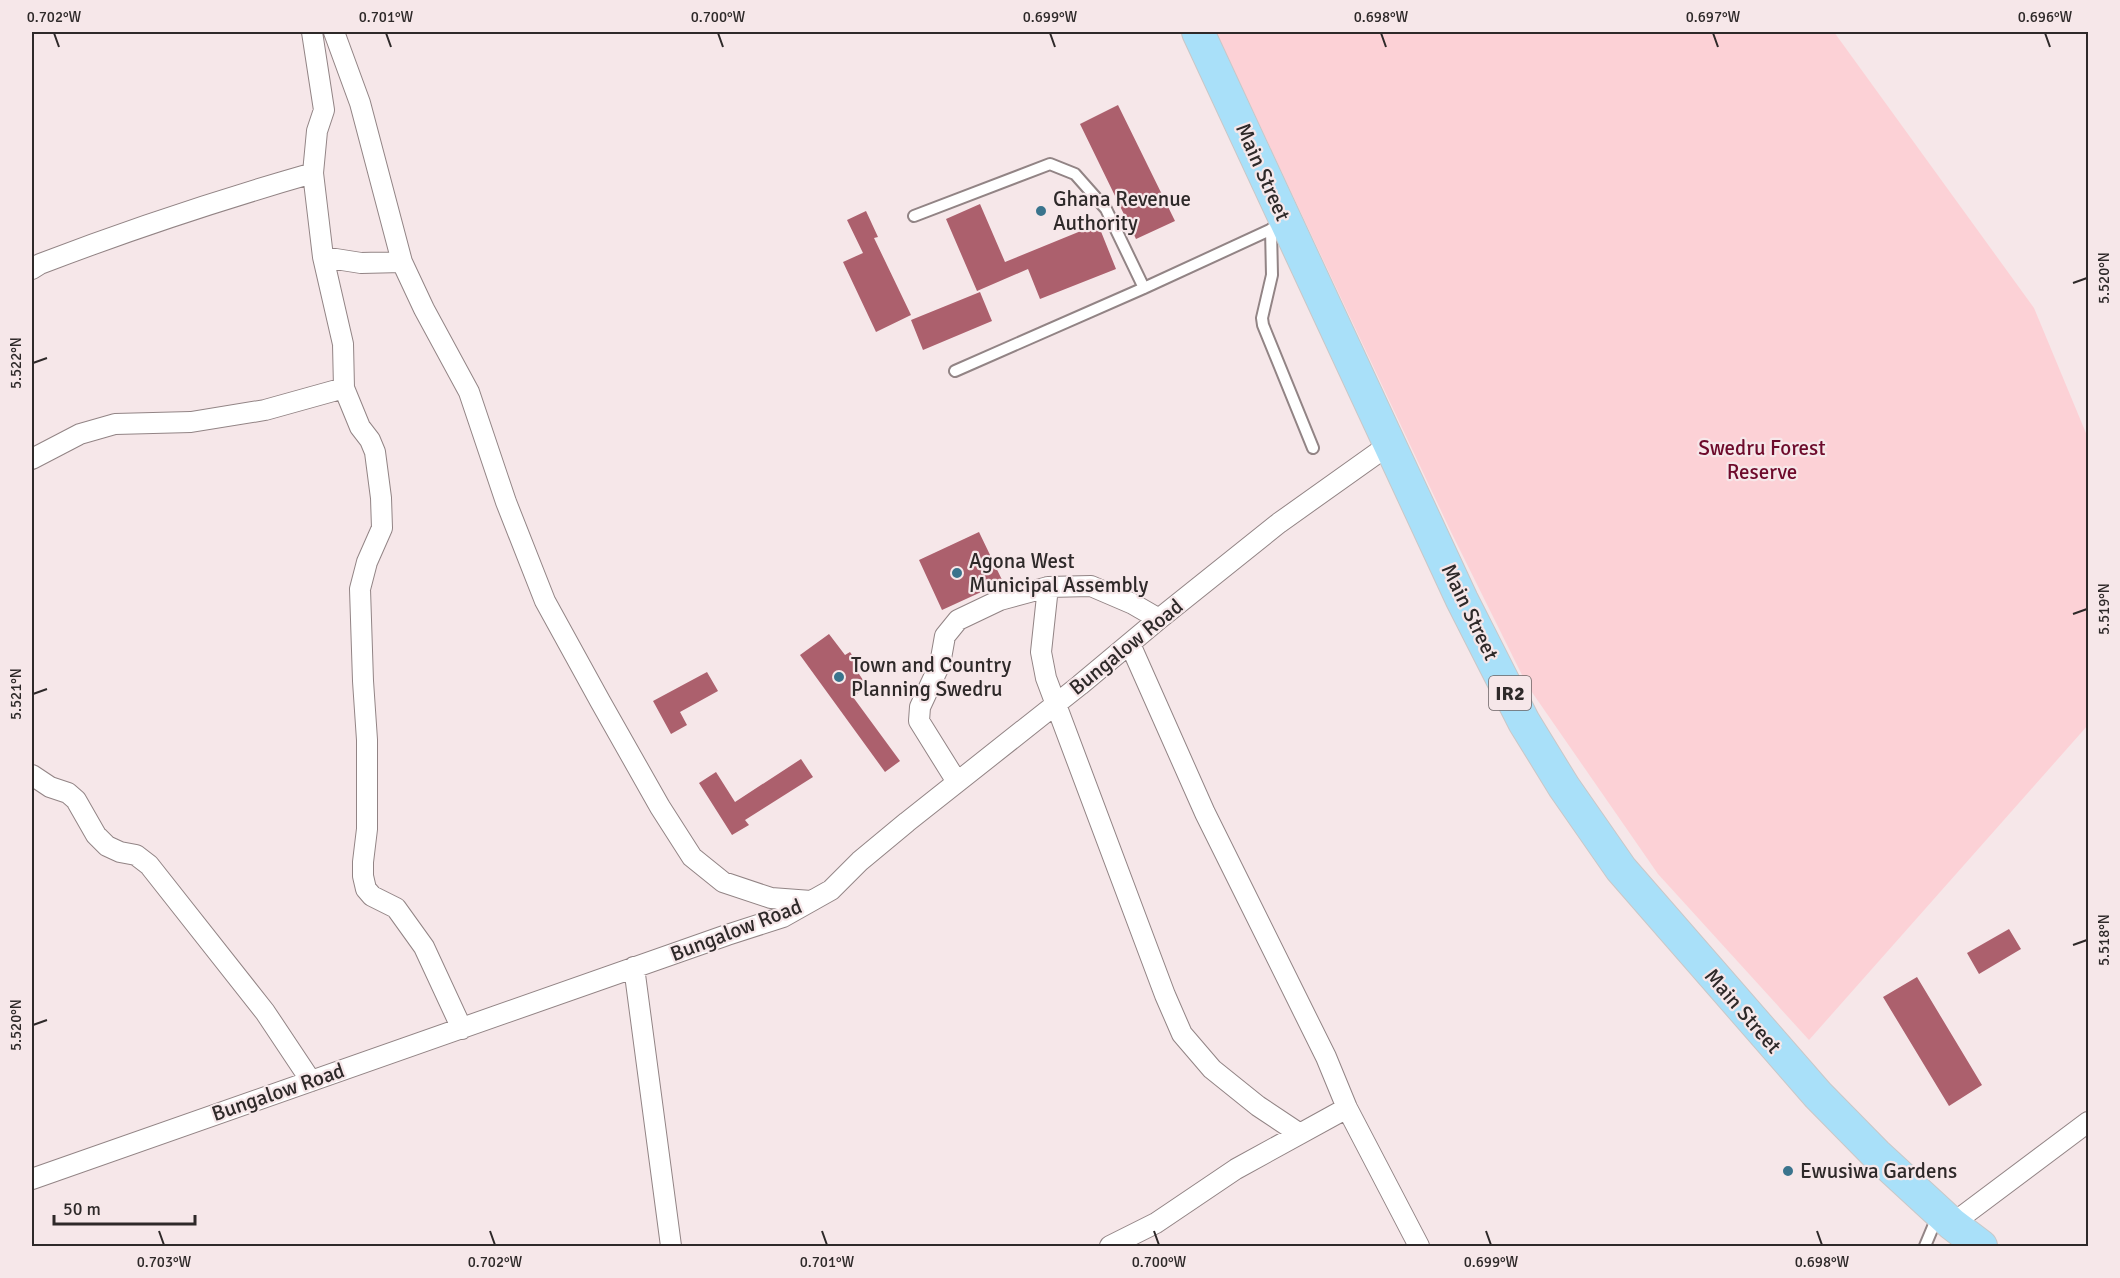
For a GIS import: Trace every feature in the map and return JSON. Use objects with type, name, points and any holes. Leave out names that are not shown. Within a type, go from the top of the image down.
[{"type":"main road","name":"Main Street","points":[[1198,32],[1238,114],[1278,226],[1390,444],[1462,600],[1524,722],[1563,787],[1621,869],[1818,1095],[1876,1154],[1980,1246]]},
{"type":"street","points":[[312,32],[324,110],[317,130],[313,173],[323,257],[343,344],[344,388],[360,427],[370,440],[375,452],[381,498],[382,528],[360,589],[367,740],[368,829],[363,876],[366,889],[372,896],[396,908],[424,947],[462,1029]]},
{"type":"street","points":[[334,32],[360,103],[402,262],[424,309],[469,392],[506,502],[545,601],[605,711],[660,807],[692,857],[723,882],[771,898],[811,902]]},
{"type":"street","points":[[32,269],[133,228],[313,173]]},
{"type":"street","points":[[323,257],[361,263],[402,262]]},
{"type":"street","points":[[32,459],[80,434],[116,424],[190,422],[265,410],[344,388]]},
{"type":"street","name":"Bungalow Road","points":[[32,1179],[783,917],[811,902],[831,890],[860,861],[1279,524],[1390,444]]},
{"type":"street","points":[[957,782],[919,721],[920,707],[940,664],[945,636],[958,620],[1000,600],[1048,587],[1091,585],[1159,619]]},
{"type":"street","points":[[1048,587],[1041,652],[1046,678],[1165,995],[1182,1034],[1212,1069],[1258,1106],[1300,1134]]},
{"type":"street","points":[[1130,644],[1205,813],[1326,1057],[1347,1108],[1419,1246]]},
{"type":"street","points":[[32,775],[50,787],[68,793],[76,800],[96,835],[107,846],[120,852],[136,855],[149,865],[265,1012],[311,1081]]},
{"type":"street","points":[[634,968],[671,1246]]},
{"type":"street","points":[[1110,1246],[1156,1223],[1236,1169],[1347,1108]]},
{"type":"street","points":[[1946,1218],[2088,1122]]},
{"type":"lane","points":[[914,216],[1050,164],[1075,174],[1106,209],[1144,288]]},
{"type":"lane","points":[[955,371],[1278,226]]},
{"type":"lane","points":[[1278,226],[1272,275],[1262,318],[1263,325],[1313,448]]},
{"type":"lane","points":[[1925,1246],[1946,1218]]},
{"type":"green space","name":"Swedru Forest Reserve","points":[[1216,32],[1834,32],[2034,308],[2088,438],[2088,725],[1809,1040],[1658,874],[1527,685],[1451,532]]},
{"type":"building","points":[[1118,105],[1175,221],[1136,239],[1080,124]]},
{"type":"building","points":[[980,204],[1005,262],[1098,224],[1116,269],[1040,299],[1028,269],[977,291],[946,219]]},
{"type":"building","points":[[866,211],[878,237],[874,238],[911,315],[876,332],[843,262],[863,253],[847,220]]},
{"type":"building","points":[[980,292],[992,321],[923,350],[911,320]]},
{"type":"building","points":[[979,532],[1003,582],[942,610],[919,560]]},
{"type":"building","name":"Town and Country Planning Swedru","points":[[829,634],[845,655],[850,652],[859,665],[855,668],[867,686],[853,697],[900,761],[885,772],[800,655]]},
{"type":"building","points":[[707,672],[718,691],[680,712],[687,725],[671,734],[653,701]]},
{"type":"building","points":[[801,759],[813,777],[745,820],[749,825],[732,835],[699,783],[716,772],[735,802]]},
{"type":"building","points":[[2009,929],[2021,949],[1979,974],[1967,953]]},
{"type":"building","points":[[1917,977],[1982,1085],[1949,1106],[1883,997]]},
{"type":"place","name":"Ghana Revenue Authority","points":[[1041,211]]},
{"type":"place","name":"Agona West Municipal Assembly","points":[[957,573]]},
{"type":"place","name":"Town and Country Planning Swedru","points":[[839,677]]},
{"type":"place","name":"Ewusiwa Gardens","points":[[1788,1171]]}]
